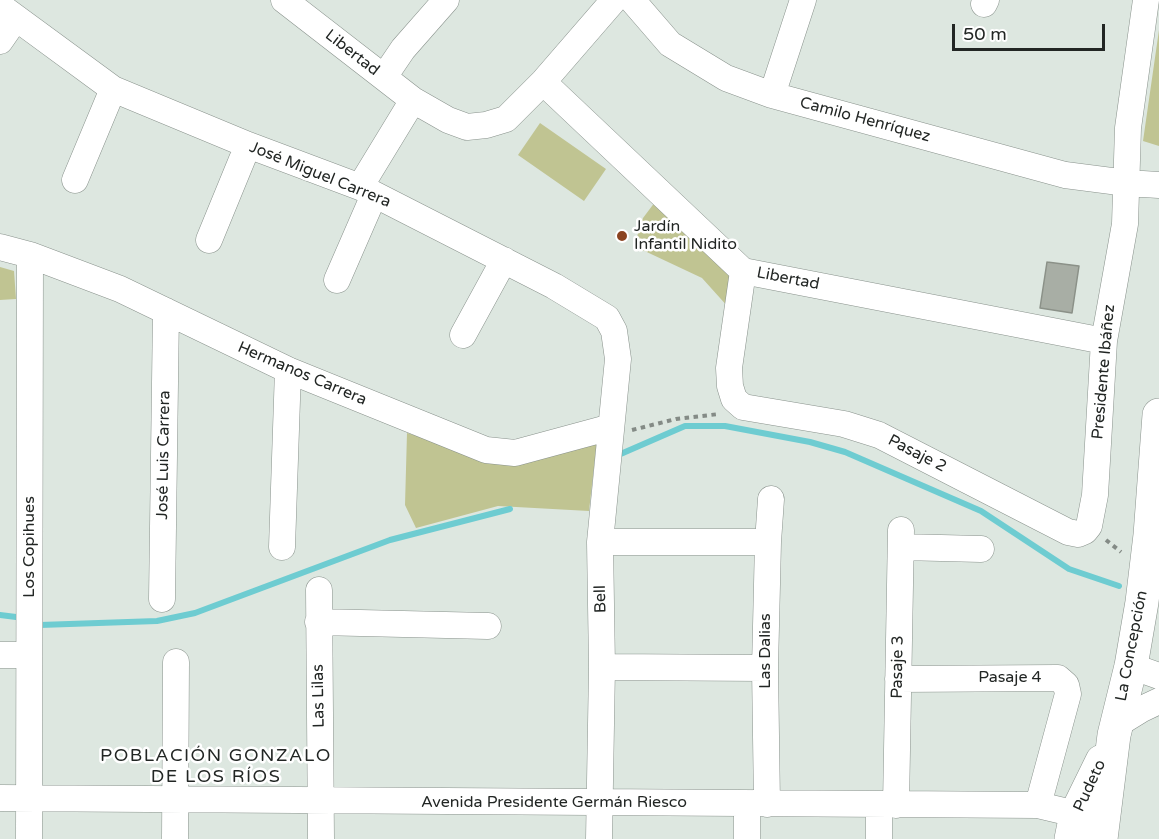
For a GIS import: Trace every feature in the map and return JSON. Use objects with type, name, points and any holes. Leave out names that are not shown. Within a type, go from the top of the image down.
[{"type":"main road","name":"La Concepción","points":[[1115,730],[1145,671],[1145,571],[1159,415]]},
{"type":"main road","name":"Pudeto","points":[[1088,830],[1115,730]]},
{"type":"street","points":[[384,77],[404,49],[446,0]]},
{"type":"street","name":"Libertad","points":[[298,4],[413,100],[448,120],[467,127],[486,125],[506,119],[543,82],[614,0]]},
{"type":"street","name":"Camilo Henríquez","points":[[632,0],[670,44],[726,78],[772,95],[1065,175],[1127,183]]},
{"type":"street","points":[[772,95],[803,0]]},
{"type":"street","name":"Presidente Ibáñez","points":[[1089,526],[1095,495],[1104,341],[1125,224],[1128,128],[1146,0]]},
{"type":"street","points":[[0,41],[8,12]]},
{"type":"street","name":"José Miguel Carrera","points":[[8,12],[113,89],[367,191],[554,285],[607,318],[614,331],[618,359]]},
{"type":"street","name":"Libertad","points":[[543,82],[743,271],[1104,341]]},
{"type":"street","points":[[75,180],[113,89]]},
{"type":"street","points":[[337,280],[367,191],[413,100]]},
{"type":"street","points":[[210,240],[248,145]]},
{"type":"street","points":[[1127,183],[1159,185]]},
{"type":"street","name":"Hermanos Carrera","points":[[0,247],[30,255],[120,289],[288,370],[486,450],[514,453],[610,427]]},
{"type":"street","name":"Los Copihues","points":[[29,839],[30,255]]},
{"type":"street","points":[[463,335],[504,260]]},
{"type":"street","points":[[734,399],[730,386],[729,368],[743,271]]},
{"type":"street","name":"José Luis Carrera","points":[[162,599],[166,311]]},
{"type":"street","name":"Bell","points":[[599,839],[602,667],[600,542],[618,359]]},
{"type":"street","points":[[282,547],[288,370]]},
{"type":"street","name":"Pasaje 2","points":[[734,399],[743,407],[844,424],[879,435],[1068,532],[1078,534],[1089,526]]},
{"type":"street","name":"Las Dalias","points":[[747,839],[757,804],[771,499]]},
{"type":"street","name":"Pasaje 3","points":[[879,839],[888,805],[898,679],[901,538],[981,549]]},
{"type":"street","points":[[600,542],[768,542]]},
{"type":"street","name":"Las Lilas","points":[[319,590],[321,839]]},
{"type":"street","points":[[318,622],[488,626]]},
{"type":"street","points":[[0,655],[29,655]]},
{"type":"street","points":[[175,839],[176,662]]},
{"type":"street","points":[[602,667],[765,668]]},
{"type":"street","name":"Pasaje 4","points":[[898,679],[1058,678],[1066,685],[1068,694],[1038,805]]},
{"type":"street","points":[[1115,730],[1142,709],[1159,701]]},
{"type":"street","name":"Avenida Presidente Germán Riesco","points":[[0,798],[1038,805],[1088,830]]},
{"type":"path","points":[[610,427],[632,430],[676,419],[725,414],[734,399]]},
{"type":"path","points":[[1089,526],[1145,571]]},
{"type":"green space","points":[[1159,30],[1159,146],[1143,141]]},
{"type":"green space","points":[[540,123],[606,169],[584,201],[518,155]]},
{"type":"green space","points":[[655,202],[734,275],[729,308],[702,278],[634,246],[643,218]]},
{"type":"green space","points":[[0,267],[14,271],[16,299],[0,300]]},
{"type":"green space","points":[[407,433],[520,465],[597,441],[589,511],[498,506],[416,528],[405,505]]},
{"type":"building","points":[[1047,262],[1079,266],[1072,313],[1040,308]]},
{"type":"waterway","points":[[616,456],[685,426],[725,426],[810,442],[845,452],[981,511],[1069,569],[1119,586]]},
{"type":"waterway","points":[[40,625],[157,621],[195,613],[390,540],[510,509]]},
{"type":"waterway","points":[[0,615],[16,617]]},
{"type":"place","name":"Jardín Infantil Nidito","points":[[622,236]]},
{"type":"district","name":"POBLACIÓN GONZALO DE LOS RÍOS","points":[[216,766]]}]
